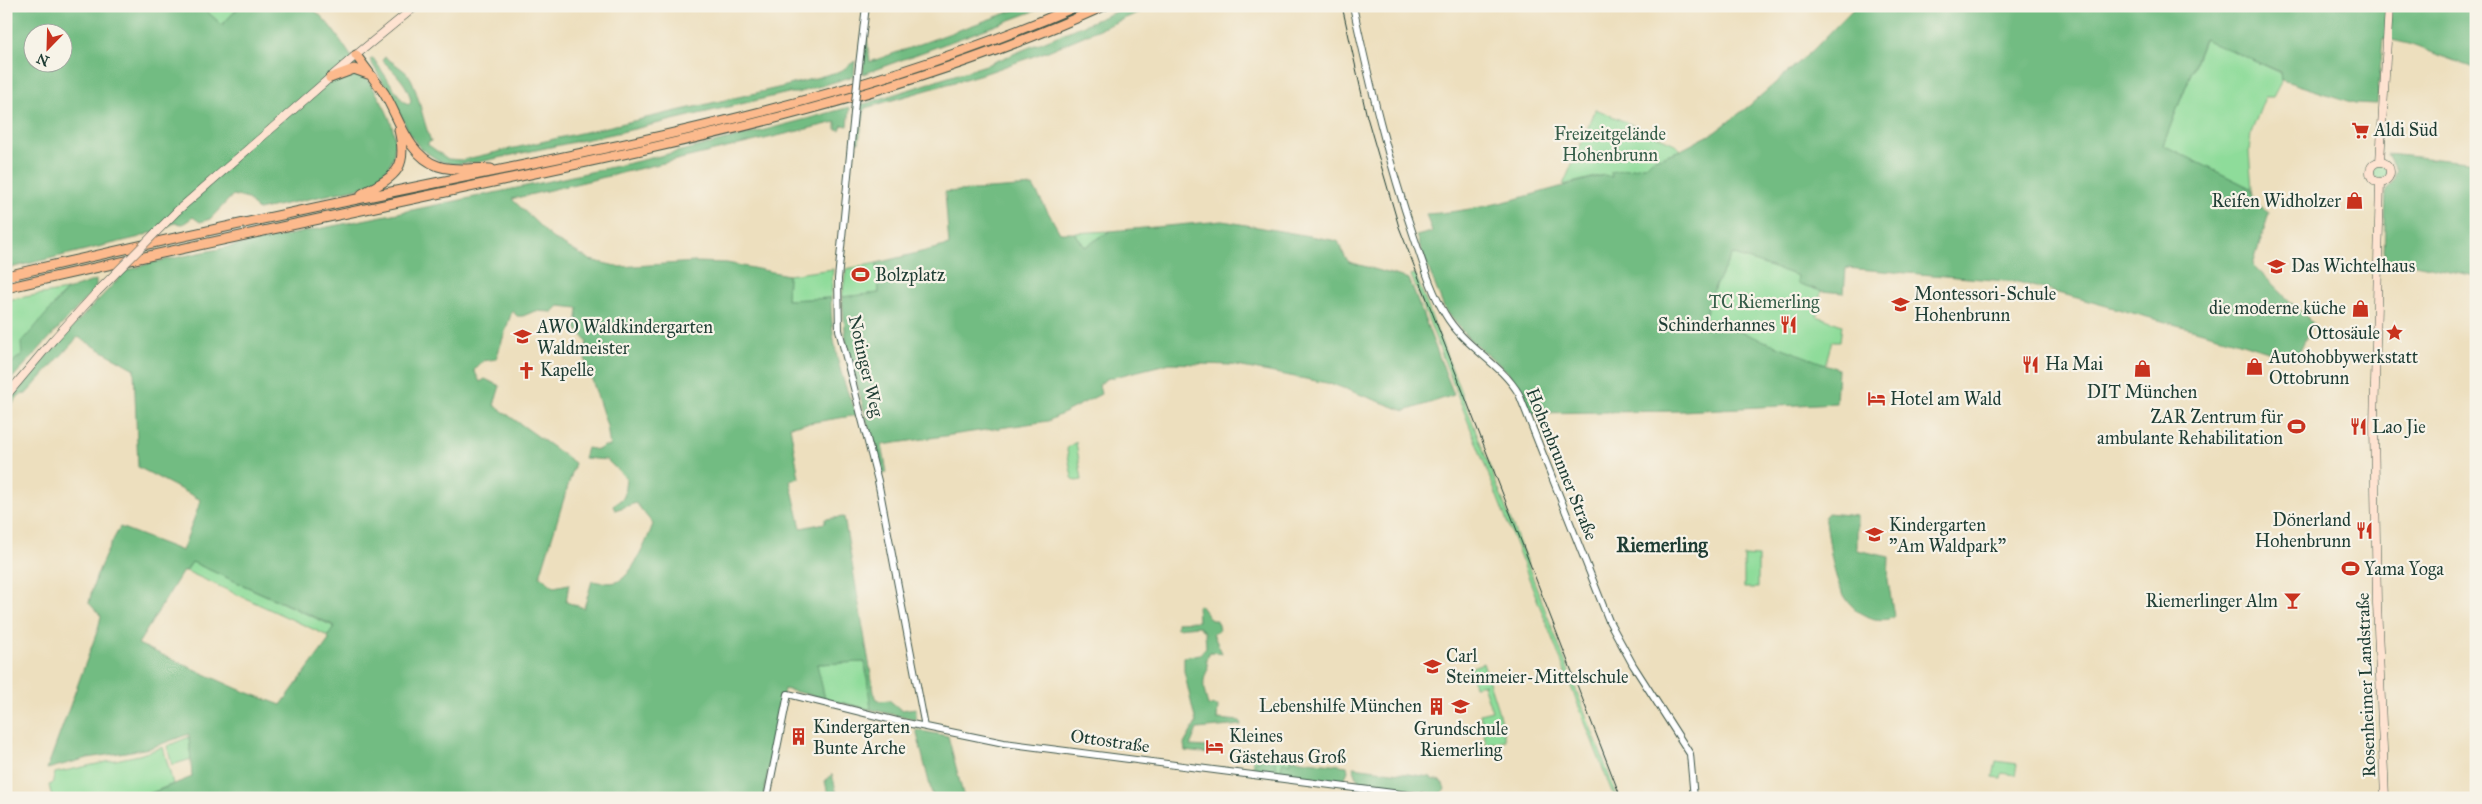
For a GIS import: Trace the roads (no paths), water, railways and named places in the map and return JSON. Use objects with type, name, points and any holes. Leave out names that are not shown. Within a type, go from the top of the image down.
[{"type":"highway","points":[[6,276],[355,199],[692,128],[862,83],[969,48],[1077,6]]},
{"type":"highway","points":[[6,288],[259,231],[568,167],[766,121],[861,95],[974,58],[1104,6]]},
{"type":"highway","points":[[356,55],[385,95],[395,117],[417,152],[437,166],[499,170]]},
{"type":"highway","points":[[330,78],[354,69],[370,75]]},
{"type":"highway","points":[[355,199],[383,184],[393,175],[398,166],[402,144],[395,117]]},
{"type":"main road","points":[[6,396],[52,340],[177,211],[356,55],[416,6]]},
{"type":"main road","name":"Rosenheimer Landstraße","points":[[2380,162],[2389,6]]},
{"type":"main road","name":"Rosenheimer Landstraße","points":[[2380,162],[2387,166],[2390,172],[2387,179],[2380,182],[2373,179],[2370,172],[2372,166],[2380,162]]},
{"type":"main road","name":"Rosenheimer Landstraße","points":[[2380,182],[2374,431],[2385,798]]},
{"type":"street","name":"Notinger Weg","points":[[866,6],[838,279],[839,330],[878,481],[925,727]]},
{"type":"street","name":"Hohenbrunner Straße","points":[[1353,6],[1384,142],[1435,294],[1453,326],[1472,346],[1506,374],[1519,394],[1607,618],[1632,664],[1690,754],[1694,798]]},
{"type":"street","name":"Ottostraße","points":[[767,798],[788,694],[925,727],[1004,743],[1432,798]]},
{"type":"railway","points":[[1342,6],[1367,117],[1399,227],[1621,798]]},
{"type":"place","name":"Aldi Süd","points":[[2360,130]]},
{"type":"place","name":"Reifen Widholzer","points":[[2355,201]]},
{"type":"place","name":"Das Wichtelhaus","points":[[2277,266]]},
{"type":"place","name":"Bolzplatz","points":[[861,275]]},
{"type":"place","name":"Montessori-Schule Hohenbrunn","points":[[1900,304]]},
{"type":"place","name":"die moderne küche","points":[[2360,308]]},
{"type":"place","name":"Schinderhannes","points":[[1789,325]]},
{"type":"place","name":"Ottosäule","points":[[2394,333]]},
{"type":"place","name":"AWO Waldkindergarten Waldmeister","points":[[523,337]]},
{"type":"place","name":"Ha Mai","points":[[2031,364]]},
{"type":"place","name":"Autohobbywerkstatt Ottobrunn","points":[[2255,367]]},
{"type":"place","name":"DIT München","points":[[2142,369]]},
{"type":"place","name":"Kapelle","points":[[526,370]]},
{"type":"place","name":"Hotel am Wald","points":[[1876,399]]},
{"type":"place","name":"ZAR Zentrum für ambulante Rehabilitation","points":[[2297,427]]},
{"type":"place","name":"Lao Jie","points":[[2358,427]]},
{"type":"place","name":"Dönerland Hohenbrunn","points":[[2365,530]]},
{"type":"place","name":"Kindergarten \"Am Waldpark\"","points":[[1875,535]]},
{"type":"place","name":"Yama Yoga","points":[[2350,569]]},
{"type":"place","name":"Riemerlinger Alm","points":[[2292,601]]},
{"type":"place","name":"Carl Steinmeier-Mittelschule","points":[[1432,666]]},
{"type":"place","name":"Lebenshilfe München","points":[[1436,706]]},
{"type":"place","name":"Grundschule Riemerling","points":[[1461,706]]},
{"type":"place","name":"Kindergarten Bunte Arche","points":[[799,737]]},
{"type":"place","name":"Kleines Gästehaus Groß","points":[[1215,746]]},
{"type":"district","name":"Riemerling","points":[[1662,545]]},
{"type":"park label","name":"Freizeitgelände Hohenbrunn","points":[[1610,144]]},
{"type":"park label","name":"TC Riemerling","points":[[1764,302]]}]
